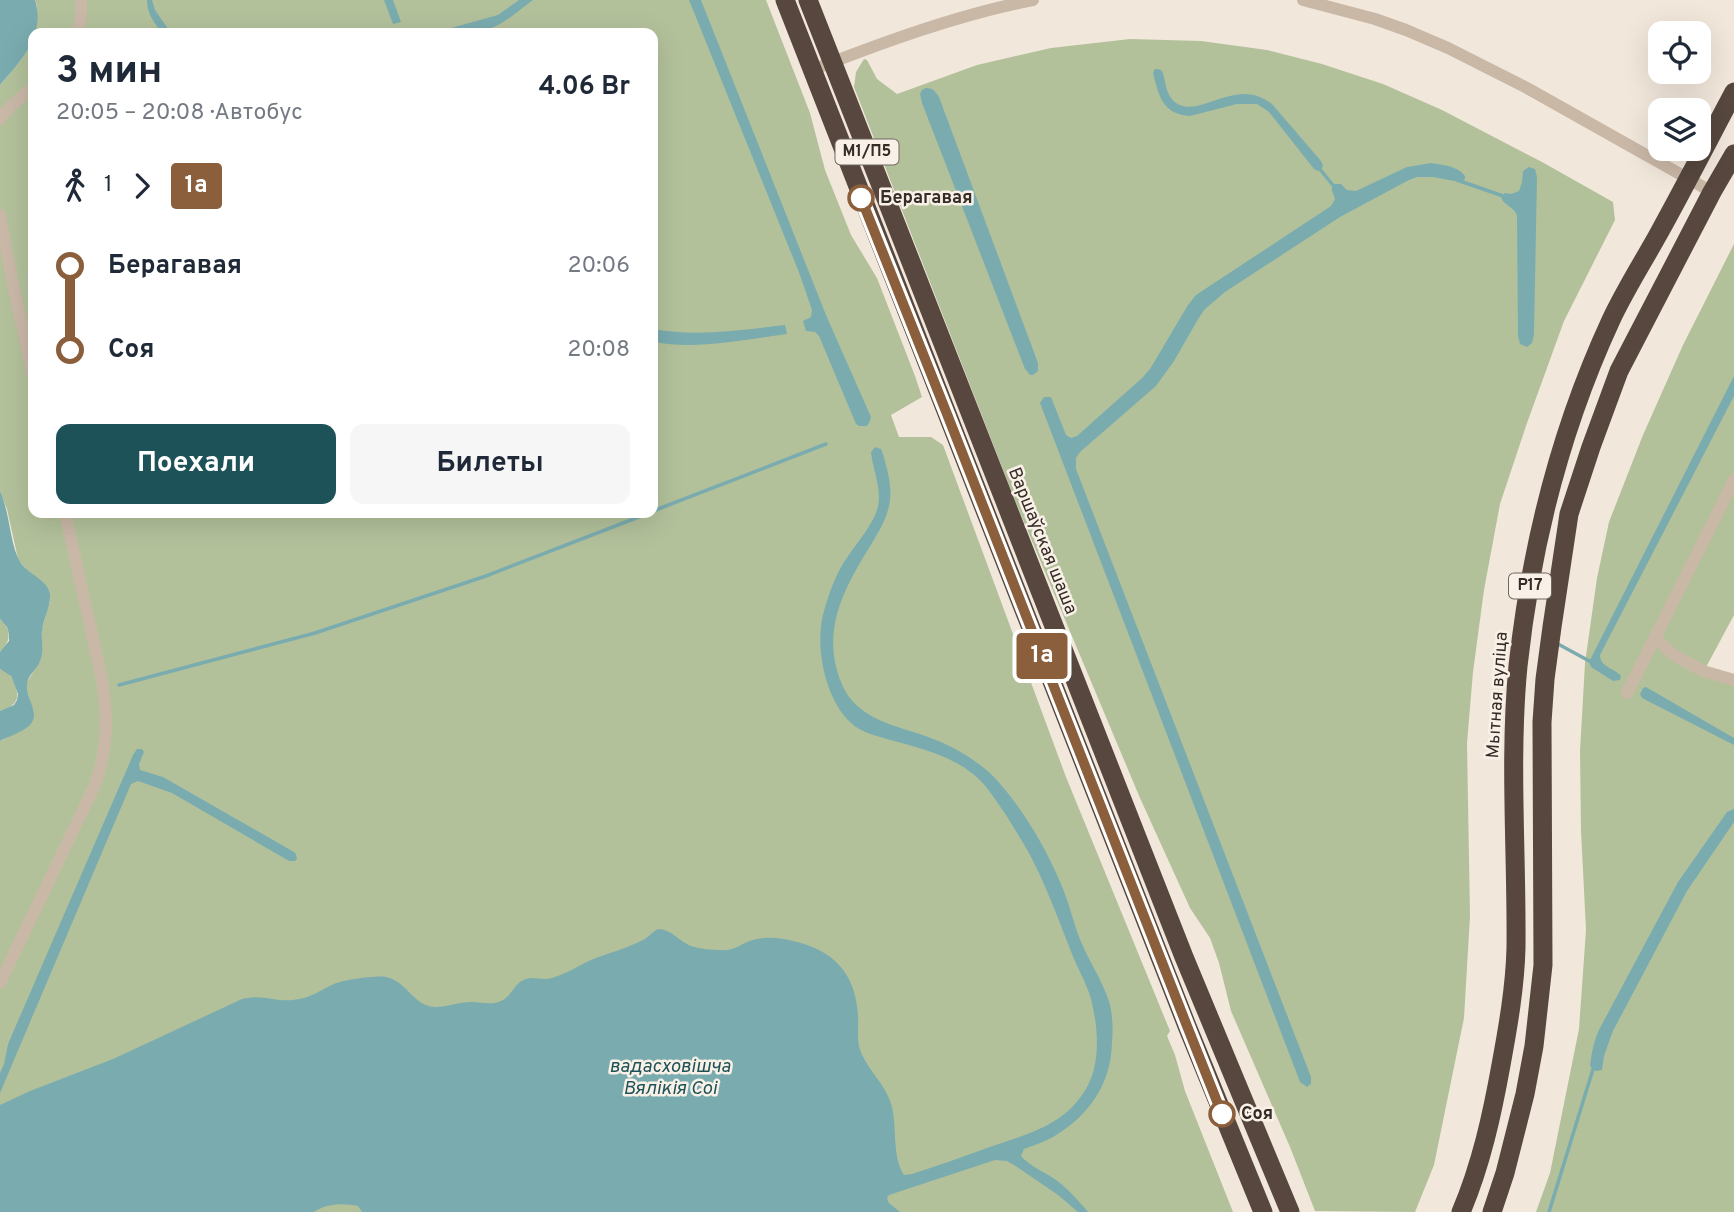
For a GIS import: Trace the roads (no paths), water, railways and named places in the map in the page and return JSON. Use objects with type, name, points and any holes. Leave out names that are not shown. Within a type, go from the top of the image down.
[{"type":"highway","name":"М1/П5","points":[[785,0],[1187,1026],[1263,1212]]},
{"type":"highway","name":"Варшаўская шаша","points":[[808,0],[1184,957],[1290,1212]]},
{"type":"highway","name":"Мытная вуліца","points":[[1461,1212],[1493,1112],[1509,1025],[1516,952],[1514,731],[1518,666],[1539,536],[1578,399],[1611,319],[1734,92]]},
{"type":"highway","name":"Р17","points":[[1492,1212],[1525,1094],[1544,965],[1542,722],[1545,679],[1569,514],[1619,371],[1734,154]]},
{"type":"street","points":[[79,28],[81,0]]},
{"type":"street","points":[[812,70],[896,38],[1033,0]]},
{"type":"street","points":[[1303,0],[1375,19],[1448,48],[1712,192]]},
{"type":"street","points":[[0,119],[28,91]]},
{"type":"street","points":[[0,215],[28,352]]},
{"type":"street","points":[[1627,693],[1734,480]]},
{"type":"street","points":[[0,983],[94,787],[101,770],[107,736],[107,708],[102,680],[66,518]]},
{"type":"street","points":[[1656,638],[1672,654],[1703,671],[1734,680]]},
{"type":"water","points":[[0,0],[35,0],[37,24],[36,28],[28,28],[28,49],[0,85]]},
{"type":"water","points":[[147,0],[152,0],[155,10],[168,28],[158,28]]},
{"type":"water","points":[[384,0],[393,0],[401,22],[393,24]]},
{"type":"water","points":[[519,0],[533,0],[492,28],[451,28],[498,15]]},
{"type":"water","points":[[689,0],[701,0],[826,315],[871,417],[867,426],[856,424],[819,336],[815,332],[806,331],[803,321],[811,317],[812,310],[800,275]]},
{"type":"water","points":[[1155,69],[1163,73],[1172,99],[1183,106],[1196,106],[1239,94],[1255,95],[1264,99],[1272,104],[1321,161],[1322,169],[1314,169],[1269,112],[1257,104],[1237,104],[1190,116],[1173,112],[1160,96],[1153,73]]},
{"type":"water","points":[[926,88],[934,90],[939,97],[1038,363],[1038,371],[1033,375],[1025,369],[922,103],[920,94]]},
{"type":"water","points":[[1431,163],[1454,168],[1465,176],[1465,179],[1460,182],[1433,177],[1409,180],[1340,217],[1225,292],[1204,310],[1156,386],[1076,458],[1076,469],[1311,1077],[1311,1084],[1307,1087],[1300,1082],[1040,403],[1044,397],[1051,397],[1066,435],[1071,438],[1077,436],[1150,369],[1196,295],[1331,206],[1335,199],[1332,191],[1334,184],[1341,184],[1347,190],[1356,191],[1407,167]]},
{"type":"water","points":[[1529,167],[1535,169],[1537,177],[1534,335],[1532,343],[1527,347],[1520,344],[1518,336],[1517,215],[1501,197],[1505,193],[1519,191],[1523,171]]},
{"type":"water","points":[[785,325],[787,334],[703,345],[658,343],[658,330],[702,333]]},
{"type":"water","points":[[1734,376],[1734,396],[1600,655],[1605,665],[1621,676],[1620,680],[1613,681],[1591,667],[1589,662]]},
{"type":"water","name":"вадасховішча Вялікія Соі","points":[[875,447],[881,449],[888,471],[889,507],[843,596],[834,629],[835,664],[848,696],[858,707],[884,722],[948,745],[994,777],[1023,814],[1055,870],[1081,942],[1109,1001],[1113,1027],[1111,1058],[1102,1085],[1087,1109],[1066,1129],[1024,1149],[1021,1156],[1061,1184],[1088,1212],[1078,1212],[1058,1195],[1007,1161],[995,1160],[889,1195],[889,1203],[900,1212],[362,1212],[358,1206],[341,1204],[330,1205],[314,1212],[0,1212],[0,1105],[113,1059],[242,999],[299,999],[339,982],[386,977],[399,983],[427,1006],[495,1003],[503,1000],[522,981],[557,976],[641,941],[658,929],[667,931],[691,946],[710,950],[729,950],[761,938],[784,939],[814,948],[837,962],[852,984],[856,999],[861,1052],[886,1092],[892,1107],[896,1151],[904,1175],[1027,1134],[1063,1115],[1082,1095],[1092,1075],[1097,1042],[1095,1019],[1088,989],[1030,855],[1006,815],[978,778],[962,766],[937,754],[870,734],[855,726],[835,702],[825,675],[820,632],[827,600],[840,569],[870,525],[879,503],[871,452]]},
{"type":"water","points":[[0,491],[17,556],[24,567],[45,585],[50,594],[42,631],[41,658],[28,682],[27,691],[34,718],[26,728],[0,741],[0,711],[14,705],[18,694],[11,676],[0,669],[0,652],[9,641],[9,634],[0,619]]},
{"type":"water","points":[[1646,687],[1734,738],[1734,745],[1642,698],[1640,694]]},
{"type":"water","points":[[137,749],[144,752],[139,764],[140,770],[163,777],[294,852],[297,859],[289,861],[172,793],[138,781],[131,784],[0,1093],[0,1073],[8,1044]]},
{"type":"water","points":[[1734,809],[1734,822],[1687,891],[1613,1031],[1602,1070],[1596,1071],[1590,1066],[1601,1026],[1678,882],[1727,812]]},
{"type":"waterway","points":[[1319,168],[1336,189]]},
{"type":"waterway","points":[[1457,180],[1506,197]]},
{"type":"waterway","points":[[658,509],[826,444]]},
{"type":"waterway","points":[[119,685],[315,633],[486,576],[636,518]]},
{"type":"waterway","points":[[1558,644],[1593,663]]},
{"type":"waterway","points":[[1549,1212],[1594,1066]]},
{"type":"place","name":"Берагавая","points":[[861,198]]},
{"type":"place","name":"Соя","points":[[1222,1114]]}]
